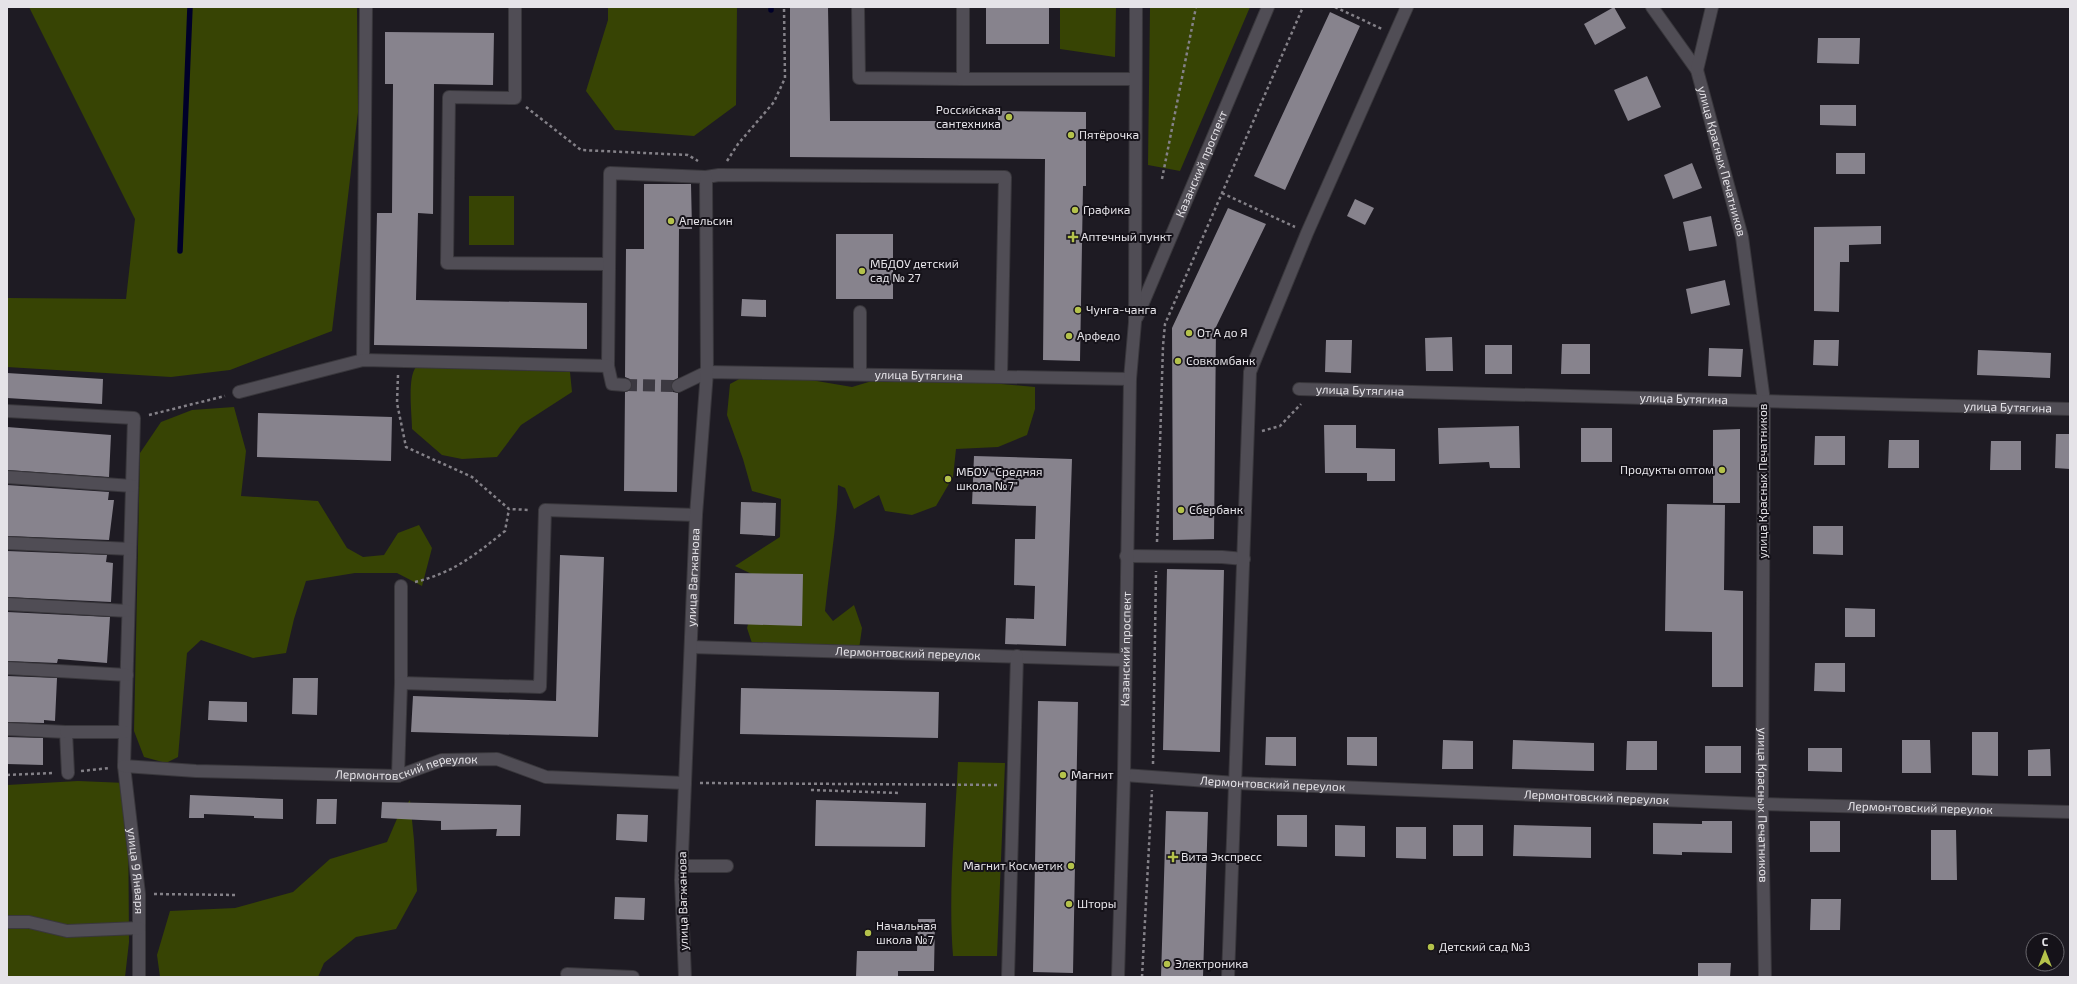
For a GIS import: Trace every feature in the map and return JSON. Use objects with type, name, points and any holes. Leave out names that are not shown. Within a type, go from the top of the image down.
[{"type":"street","points":[[363,360],[366,7]]},
{"type":"street","points":[[516,7],[515,98],[449,97],[448,263],[609,264]]},
{"type":"street","points":[[858,7],[859,78],[1136,79]]},
{"type":"street","points":[[963,79],[964,7]]},
{"type":"street","name":"Казанский проспект","points":[[1118,977],[1124,775],[1126,556],[1130,379],[1135,322],[1136,7]]},
{"type":"street","name":"Казанский проспект","points":[[1135,322],[1268,7]]},
{"type":"street","points":[[1228,977],[1250,372],[1307,233],[1407,7]]},
{"type":"street","name":"улица Красных Печатников","points":[[1652,7],[1697,70],[1742,237],[1764,401],[1762,804],[1765,977]]},
{"type":"street","points":[[1697,70],[1712,7]]},
{"type":"street","points":[[625,385],[612,384],[608,366],[610,173],[706,177],[719,175],[1005,177],[1001,376]]},
{"type":"street","name":"улица Вагжанова","points":[[685,977],[682,866],[685,783],[696,515],[707,372],[706,177]]},
{"type":"street","points":[[860,312],[860,374]]},
{"type":"street","points":[[239,392],[363,360],[608,366]]},
{"type":"street","points":[[678,386],[707,372]]},
{"type":"street","name":"улица Бутягина","points":[[707,372],[1130,379]]},
{"type":"street","name":"улица Бутягина","points":[[1299,389],[2070,409]]},
{"type":"street","points":[[7,411],[134,418]]},
{"type":"street","name":"улица 9 Января","points":[[134,418],[124,766],[139,894],[139,977]]},
{"type":"street","points":[[7,477],[132,486]]},
{"type":"street","points":[[401,683],[540,687],[545,510],[696,515]]},
{"type":"street","points":[[7,543],[130,549]]},
{"type":"street","points":[[1126,556],[1244,559]]},
{"type":"street","points":[[398,776],[401,683],[401,586]]},
{"type":"street","points":[[7,604],[128,611]]},
{"type":"street","name":"Лермонтовский переулок","points":[[691,647],[1125,660]]},
{"type":"street","points":[[1008,977],[1017,656]]},
{"type":"street","points":[[7,668],[127,676]]},
{"type":"street","points":[[7,729],[66,732],[125,732]]},
{"type":"street","points":[[66,732],[68,773]]},
{"type":"street","name":"Лермонтовский переулок","points":[[124,766],[196,771],[398,776],[442,760],[497,759],[546,777],[685,783]]},
{"type":"street","name":"Лермонтовский переулок","points":[[1124,775],[1236,783],[1762,804],[2070,812]]},
{"type":"street","points":[[682,866],[727,866]]},
{"type":"street","points":[[7,922],[30,922],[67,931],[139,928]]},
{"type":"street","points":[[567,974],[633,977]]},
{"type":"path","points":[[515,98],[581,150],[688,155],[719,175],[738,144],[774,102],[785,78],[784,7]]},
{"type":"path","points":[[1162,179],[1196,7]]},
{"type":"path","points":[[1142,977],[1153,777],[1156,556],[1165,324],[1303,7]]},
{"type":"path","points":[[1335,7],[1395,34]]},
{"type":"path","points":[[1222,193],[1307,233]]},
{"type":"path","points":[[399,360],[397,403],[406,447],[472,476],[509,509],[545,510]]},
{"type":"path","points":[[1248,436],[1280,426],[1314,390]]},
{"type":"path","points":[[134,418],[239,392]]},
{"type":"path","points":[[401,586],[430,579],[461,565],[505,531],[509,509]]},
{"type":"path","points":[[685,783],[1014,785]]},
{"type":"path","points":[[811,790],[899,793]]},
{"type":"path","points":[[139,894],[238,895]]},
{"type":"green space","points":[[29,7],[357,7],[358,112],[332,331],[230,370],[171,377],[7,367],[7,298],[126,299],[135,219]]},
{"type":"green space","points":[[608,7],[737,7],[736,105],[694,136],[615,130],[586,91],[608,20]]},
{"type":"green space","points":[[1060,7],[1116,7],[1115,57],[1060,49]]},
{"type":"green space","points":[[1150,7],[1250,7],[1180,171],[1148,165]]},
{"type":"green space","points":[[469,196],[514,196],[514,245],[469,245]]},
{"type":"green space","points":[[416,367],[570,372],[572,392],[521,425],[497,457],[462,459],[442,455],[412,429],[411,388],[413,372]]},
{"type":"green space","points":[[743,377],[805,379],[852,387],[872,381],[991,383],[1035,387],[1035,409],[1027,435],[998,447],[956,449],[953,477],[936,506],[912,515],[885,511],[879,495],[854,509],[845,488],[838,485],[835,532],[825,611],[833,621],[854,605],[862,628],[859,649],[753,646],[747,628],[755,598],[756,576],[735,566],[780,537],[781,499],[752,491],[743,459],[727,415],[730,384]]},
{"type":"green space","points":[[234,407],[246,451],[241,496],[318,501],[347,548],[363,557],[384,555],[398,533],[419,525],[432,548],[422,586],[397,573],[355,573],[306,581],[294,619],[286,653],[253,658],[201,640],[187,653],[178,757],[166,763],[144,757],[134,731],[140,453],[161,422],[192,410]]},
{"type":"green space","points":[[958,762],[1005,763],[997,956],[953,956],[951,908]]},
{"type":"green space","points":[[78,781],[126,783],[128,808],[129,942],[125,977],[7,977],[7,785]]},
{"type":"green space","points":[[410,800],[417,891],[396,929],[356,937],[324,963],[318,977],[160,977],[157,955],[170,911],[235,908],[293,892],[330,859],[387,842],[399,814]]},
{"type":"building","points":[[790,7],[828,7],[830,121],[998,121],[998,111],[1086,112],[1086,186],[1083,186],[1080,361],[1043,360],[1045,159],[790,157]]},
{"type":"building","points":[[986,7],[1049,7],[1049,44],[986,44]]},
{"type":"building","points":[[1614,7],[1626,28],[1595,45],[1584,24]]},
{"type":"building","points":[[1330,12],[1360,26],[1285,190],[1254,176]]},
{"type":"building","points":[[385,32],[494,33],[493,85],[434,84],[433,214],[418,213],[416,300],[587,303],[587,349],[374,345],[377,213],[392,213],[393,84],[385,84]]},
{"type":"building","points":[[1818,38],[1860,38],[1859,64],[1817,63]]},
{"type":"building","points":[[1647,76],[1661,107],[1628,121],[1614,90]]},
{"type":"building","points":[[1820,105],[1856,105],[1856,126],[1820,125]]},
{"type":"building","points":[[1836,153],[1865,153],[1865,174],[1836,174]]},
{"type":"building","points":[[1692,163],[1702,188],[1673,199],[1664,175]]},
{"type":"building","points":[[644,184],[691,184],[692,229],[679,229],[678,378],[672,381],[671,386],[673,392],[678,393],[677,492],[624,491],[625,392],[631,390],[632,385],[630,379],[625,377],[626,249],[644,249]]},
{"type":"building","points":[[1355,199],[1374,208],[1365,225],[1347,216]]},
{"type":"building","points":[[1228,208],[1266,224],[1216,327],[1214,539],[1173,540],[1172,328]]},
{"type":"building","points":[[1711,216],[1717,246],[1689,251],[1683,222]]},
{"type":"building","points":[[1881,226],[1881,244],[1849,245],[1849,262],[1840,262],[1839,312],[1814,311],[1814,227]]},
{"type":"building","points":[[836,234],[893,234],[893,299],[836,299]]},
{"type":"building","points":[[1725,280],[1730,305],[1691,314],[1686,289]]},
{"type":"building","points":[[742,299],[766,300],[766,317],[741,316]]},
{"type":"building","points":[[1452,337],[1453,371],[1426,371],[1425,338]]},
{"type":"building","points":[[1326,340],[1352,340],[1351,373],[1325,372]]},
{"type":"building","points":[[1814,340],[1839,340],[1838,366],[1813,365]]},
{"type":"building","points":[[1562,344],[1590,344],[1590,374],[1561,374]]},
{"type":"building","points":[[1485,345],[1512,345],[1512,374],[1485,374]]},
{"type":"building","points":[[1709,348],[1743,349],[1741,377],[1708,376]]},
{"type":"building","points":[[1978,350],[2051,353],[2050,378],[1977,375]]},
{"type":"building","points":[[7,373],[103,379],[102,404],[7,398]]},
{"type":"building","points":[[258,413],[392,417],[391,461],[257,457]]},
{"type":"building","points":[[1324,425],[1356,425],[1356,448],[1395,449],[1395,481],[1367,481],[1367,473],[1325,473]]},
{"type":"building","points":[[1519,426],[1520,468],[1490,468],[1489,462],[1439,464],[1438,428]]},
{"type":"building","points":[[7,427],[111,435],[109,477],[7,470]]},
{"type":"building","points":[[1581,428],[1612,428],[1612,462],[1581,462]]},
{"type":"building","points":[[1740,429],[1740,503],[1713,503],[1713,430]]},
{"type":"building","points":[[2056,434],[2070,434],[2070,469],[2055,468]]},
{"type":"building","points":[[1815,436],[1845,436],[1845,465],[1814,465]]},
{"type":"building","points":[[1889,440],[1919,440],[1919,468],[1888,468]]},
{"type":"building","points":[[1991,441],[2021,441],[2021,470],[1990,470]]},
{"type":"building","points":[[974,456],[1072,459],[1066,646],[1005,644],[1006,618],[1034,619],[1035,586],[1014,585],[1015,539],[1035,539],[1036,506],[972,504]]},
{"type":"building","points":[[7,485],[109,492],[108,500],[114,500],[109,540],[7,536]]},
{"type":"building","points":[[741,502],[776,503],[775,536],[740,534]]},
{"type":"building","points":[[1667,504],[1725,505],[1724,590],[1743,591],[1743,687],[1712,687],[1712,632],[1665,631]]},
{"type":"building","points":[[1813,526],[1843,526],[1843,555],[1813,554]]},
{"type":"building","points":[[7,551],[107,555],[106,562],[113,563],[111,602],[7,597]]},
{"type":"building","points":[[560,555],[604,557],[598,737],[411,732],[413,696],[556,701]]},
{"type":"building","points":[[1167,569],[1224,570],[1220,752],[1163,750]]},
{"type":"building","points":[[735,573],[803,574],[802,626],[734,624]]},
{"type":"building","points":[[1845,608],[1875,609],[1875,637],[1845,637]]},
{"type":"building","points":[[7,612],[110,617],[107,663],[58,659],[57,663],[7,661]]},
{"type":"building","points":[[1815,663],[1845,663],[1845,692],[1814,691]]},
{"type":"building","points":[[7,676],[57,678],[55,721],[44,720],[44,723],[7,722]]},
{"type":"building","points":[[293,678],[318,678],[317,715],[292,714]]},
{"type":"building","points":[[741,688],[939,692],[938,738],[740,734]]},
{"type":"building","points":[[209,701],[247,702],[247,722],[208,720]]},
{"type":"building","points":[[1038,701],[1078,702],[1073,973],[1033,972]]},
{"type":"building","points":[[1972,732],[1998,732],[1998,776],[1972,775]]},
{"type":"building","points":[[7,737],[43,738],[43,765],[7,764]]},
{"type":"building","points":[[1266,737],[1296,737],[1296,766],[1265,765]]},
{"type":"building","points":[[1347,737],[1377,737],[1377,766],[1347,765]]},
{"type":"building","points":[[1443,740],[1473,741],[1473,769],[1442,769]]},
{"type":"building","points":[[1513,740],[1594,743],[1594,771],[1512,769]]},
{"type":"building","points":[[1902,740],[1930,740],[1931,773],[1902,773]]},
{"type":"building","points":[[1627,741],[1657,741],[1657,770],[1626,770]]},
{"type":"building","points":[[1705,746],[1741,746],[1741,773],[1705,773]]},
{"type":"building","points":[[1808,748],[1842,748],[1842,772],[1808,771]]},
{"type":"building","points":[[2050,749],[2051,776],[2028,776],[2028,750]]},
{"type":"building","points":[[190,795],[283,799],[283,819],[204,814],[204,818],[189,818]]},
{"type":"building","points":[[317,799],[337,799],[336,824],[316,824]]},
{"type":"building","points":[[816,800],[926,803],[925,847],[815,846]]},
{"type":"building","points":[[382,802],[521,805],[520,836],[496,836],[497,829],[441,830],[441,821],[381,818]]},
{"type":"building","points":[[1166,811],[1208,812],[1203,977],[1161,977]]},
{"type":"building","points":[[617,814],[648,815],[647,842],[616,840]]},
{"type":"building","points":[[1277,815],[1307,815],[1307,847],[1277,846]]},
{"type":"building","points":[[1702,821],[1732,821],[1732,853],[1682,852],[1682,855],[1653,854],[1653,823],[1702,824]]},
{"type":"building","points":[[1810,821],[1840,821],[1840,852],[1810,852]]},
{"type":"building","points":[[1335,825],[1365,826],[1365,857],[1335,856]]},
{"type":"building","points":[[1453,825],[1483,825],[1483,856],[1453,856]]},
{"type":"building","points":[[1514,825],[1591,827],[1591,858],[1513,856]]},
{"type":"building","points":[[1396,827],[1426,827],[1426,859],[1396,858]]},
{"type":"building","points":[[1931,830],[1956,830],[1957,880],[1931,880]]},
{"type":"building","points":[[615,897],[645,898],[644,920],[614,919]]},
{"type":"building","points":[[1811,899],[1841,899],[1840,930],[1810,930]]},
{"type":"building","points":[[918,919],[935,919],[934,971],[898,971],[898,977],[856,977],[857,951],[917,951]]},
{"type":"building","points":[[1698,963],[1731,963],[1730,977],[1698,977]]},
{"type":"waterway","points":[[180,251],[190,7]]},
{"type":"tunnel","points":[[625,385],[678,386]]},
{"type":"place","name":"Российская сантехника","points":[[1009,117]]},
{"type":"place","name":"Пятёрочка","points":[[1071,135]]},
{"type":"place","name":"Графика","points":[[1075,210]]},
{"type":"place","name":"Апельсин","points":[[671,221]]},
{"type":"place","name":"Аптечный пункт","points":[[1073,237]]},
{"type":"place","name":"МБДОУ детский сад № 27","points":[[862,271]]},
{"type":"place","name":"Чунга-чанга","points":[[1078,310]]},
{"type":"place","name":"От А до Я","points":[[1189,333]]},
{"type":"place","name":"Арфедо","points":[[1069,336]]},
{"type":"place","name":"Совкомбанк","points":[[1178,361]]},
{"type":"place","name":"Продукты оптом","points":[[1722,470]]},
{"type":"place","name":"МБОУ \"Средняя школа №7\"","points":[[948,479]]},
{"type":"place","name":"Сбербанк","points":[[1181,510]]},
{"type":"place","name":"Магнит","points":[[1063,775]]},
{"type":"place","name":"Вита Экспресс","points":[[1173,857]]},
{"type":"place","name":"Магнит Косметик","points":[[1071,866]]},
{"type":"place","name":"Шторы","points":[[1069,904]]},
{"type":"place","name":"Начальная школа №7","points":[[868,933]]},
{"type":"place","name":"Детский сад №3","points":[[1431,947]]},
{"type":"place","name":"Электроника","points":[[1167,964]]}]
